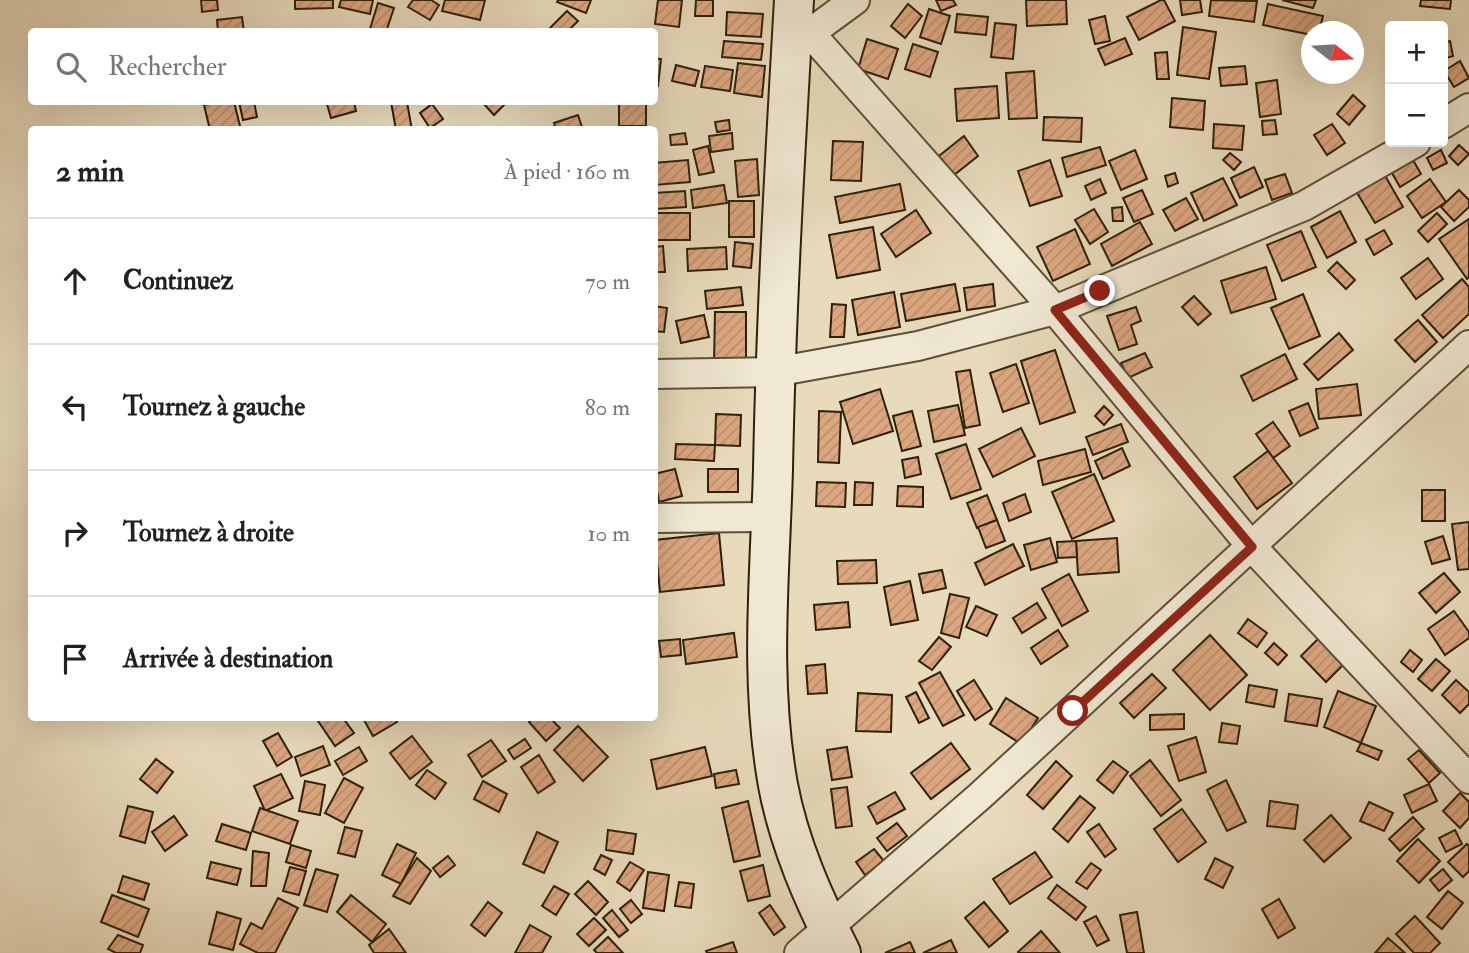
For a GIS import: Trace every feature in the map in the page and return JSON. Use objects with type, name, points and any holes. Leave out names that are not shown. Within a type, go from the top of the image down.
[{"type":"street","points":[[798,27],[855,0]]},
{"type":"street","points":[[798,27],[1055,310],[1252,547],[1469,779]]},
{"type":"street","points":[[798,27],[775,372],[766,668],[778,787],[810,888],[834,941]]},
{"type":"street","points":[[1448,121],[1469,108]]},
{"type":"street","points":[[658,374],[775,372],[918,346],[1055,310],[1304,206],[1407,147]]},
{"type":"street","points":[[799,953],[834,941],[980,796],[1469,345]]},
{"type":"street","points":[[658,518],[771,517]]},
{"type":"building","points":[[201,0],[217,0],[218,10],[202,12]]},
{"type":"building","points":[[295,0],[333,0],[333,8],[295,9]]},
{"type":"building","points":[[341,0],[373,0],[370,14],[339,7]]},
{"type":"building","points":[[413,0],[431,0],[439,5],[430,20],[408,7]]},
{"type":"building","points":[[445,0],[485,0],[480,20],[442,11]]},
{"type":"building","points":[[591,0],[586,13],[557,2]]},
{"type":"building","points":[[658,0],[682,0],[679,27],[655,24]]},
{"type":"building","points":[[696,0],[713,0],[713,16],[695,16]]},
{"type":"building","points":[[936,0],[953,0],[956,5],[941,11]]},
{"type":"building","points":[[1026,0],[1066,0],[1067,24],[1027,26]]},
{"type":"building","points":[[1164,0],[1175,21],[1139,40],[1127,17]]},
{"type":"building","points":[[1180,0],[1200,0],[1202,12],[1182,15]]},
{"type":"building","points":[[1211,0],[1257,1],[1254,22],[1209,16]]},
{"type":"building","points":[[1282,0],[1316,0],[1313,8]]},
{"type":"building","points":[[1421,0],[1451,0],[1450,9],[1420,6]]},
{"type":"building","points":[[378,3],[394,8],[387,28],[370,28]]},
{"type":"building","points":[[908,4],[922,16],[905,38],[891,26]]},
{"type":"building","points":[[1268,4],[1323,16],[1322,21],[1301,21],[1301,33],[1263,25]]},
{"type":"building","points":[[929,9],[950,16],[941,44],[920,37]]},
{"type":"building","points":[[567,11],[578,21],[571,28],[550,28]]},
{"type":"building","points":[[727,12],[763,14],[761,37],[726,35]]},
{"type":"building","points":[[957,14],[988,17],[986,35],[955,32]]},
{"type":"building","points":[[1105,16],[1110,41],[1095,44],[1089,20]]},
{"type":"building","points":[[242,17],[243,28],[218,28],[217,20]]},
{"type":"building","points":[[995,23],[1016,25],[1013,59],[991,57]]},
{"type":"building","points":[[1183,27],[1216,32],[1209,79],[1177,75]]},
{"type":"building","points":[[1125,38],[1132,54],[1105,65],[1098,49]]},
{"type":"building","points":[[867,39],[898,49],[888,79],[858,69]]},
{"type":"building","points":[[724,41],[763,44],[761,60],[722,57]]},
{"type":"building","points":[[1448,41],[1453,56],[1448,58]]},
{"type":"building","points":[[913,44],[938,52],[930,77],[905,69]]},
{"type":"building","points":[[1167,52],[1169,79],[1157,79],[1155,53]]},
{"type":"building","points":[[658,59],[661,59],[658,86]]},
{"type":"building","points":[[1460,61],[1469,78],[1454,87],[1448,77],[1448,68]]},
{"type":"building","points":[[738,63],[765,66],[762,97],[734,93]]},
{"type":"building","points":[[676,65],[699,71],[695,86],[672,81]]},
{"type":"building","points":[[705,66],[733,70],[730,91],[701,87]]},
{"type":"building","points":[[1245,66],[1247,84],[1221,86],[1219,68]]},
{"type":"building","points":[[1034,71],[1037,118],[1009,119],[1006,73]]},
{"type":"building","points":[[1277,80],[1281,114],[1260,117],[1256,83]]},
{"type":"building","points":[[997,86],[999,118],[957,121],[955,89]]},
{"type":"building","points":[[1353,95],[1365,106],[1349,125],[1337,114]]},
{"type":"building","points":[[1172,98],[1205,101],[1203,130],[1170,127]]},
{"type":"building","points":[[204,105],[235,105],[240,126],[209,126]]},
{"type":"building","points":[[240,105],[255,105],[257,117],[243,120]]},
{"type":"building","points":[[327,105],[355,105],[356,111],[331,118]]},
{"type":"building","points":[[392,105],[408,105],[411,126],[395,126]]},
{"type":"building","points":[[433,105],[443,119],[429,126],[420,113]]},
{"type":"building","points":[[485,105],[504,105],[494,115]]},
{"type":"building","points":[[619,105],[646,105],[646,126],[619,126]]},
{"type":"building","points":[[578,115],[582,126],[555,126],[554,123]]},
{"type":"building","points":[[1044,117],[1082,118],[1081,142],[1043,140]]},
{"type":"building","points":[[729,120],[730,130],[717,132],[715,122]]},
{"type":"building","points":[[1275,120],[1277,134],[1263,135],[1262,121]]},
{"type":"building","points":[[1214,124],[1244,126],[1242,150],[1213,148]]},
{"type":"building","points":[[1332,124],[1345,143],[1327,155],[1314,135]]},
{"type":"building","points":[[685,133],[687,144],[671,145],[670,135]]},
{"type":"building","points":[[732,133],[733,149],[711,152],[709,136]]},
{"type":"building","points":[[964,136],[978,156],[954,175],[939,156]]},
{"type":"building","points":[[833,141],[863,142],[861,181],[831,180]]},
{"type":"building","points":[[1459,145],[1469,154],[1458,165],[1449,156]]},
{"type":"building","points":[[708,146],[714,172],[699,175],[693,150]]},
{"type":"building","points":[[1100,147],[1106,165],[1067,177],[1062,158]]},
{"type":"building","points":[[1135,150],[1147,179],[1121,190],[1109,161]]},
{"type":"building","points":[[1441,150],[1447,163],[1433,170],[1427,158]]},
{"type":"building","points":[[1230,153],[1241,162],[1234,170],[1223,160]]},
{"type":"building","points":[[757,159],[759,195],[738,197],[735,161]]},
{"type":"building","points":[[688,160],[690,182],[658,185],[658,163]]},
{"type":"building","points":[[1050,160],[1062,196],[1030,206],[1018,171]]},
{"type":"building","points":[[1413,160],[1421,174],[1400,187],[1392,173]]},
{"type":"building","points":[[1254,167],[1263,187],[1240,198],[1231,178]]},
{"type":"building","points":[[1175,173],[1178,183],[1168,187],[1165,176]]},
{"type":"building","points":[[1285,174],[1292,193],[1272,200],[1265,180]]},
{"type":"building","points":[[1384,174],[1403,207],[1375,223],[1356,191]]},
{"type":"building","points":[[1223,178],[1237,205],[1204,221],[1191,193]]},
{"type":"building","points":[[1100,179],[1106,193],[1091,200],[1085,186]]},
{"type":"building","points":[[1430,179],[1446,202],[1422,218],[1407,196]]},
{"type":"building","points":[[900,184],[905,210],[840,223],[835,197]]},
{"type":"building","points":[[724,185],[727,203],[693,208],[691,190]]},
{"type":"building","points":[[1142,190],[1153,214],[1134,222],[1123,198]]},
{"type":"building","points":[[1459,190],[1469,200],[1469,207],[1454,221],[1441,207]]},
{"type":"building","points":[[685,191],[686,207],[658,209],[658,193]]},
{"type":"building","points":[[1186,198],[1198,219],[1175,231],[1163,210]]},
{"type":"building","points":[[729,201],[754,201],[754,237],[729,237]]},
{"type":"building","points":[[1122,207],[1123,221],[1113,221],[1112,208]]},
{"type":"building","points":[[1094,209],[1108,232],[1090,244],[1075,220]]},
{"type":"building","points":[[916,210],[931,233],[896,257],[881,234]]},
{"type":"building","points":[[1340,211],[1356,242],[1327,258],[1311,227]]},
{"type":"building","points":[[658,213],[690,213],[690,240],[658,240]]},
{"type":"building","points":[[1437,213],[1447,224],[1428,242],[1418,231]]},
{"type":"building","points":[[1469,219],[1469,277],[1467,279],[1439,239]]},
{"type":"building","points":[[1140,222],[1152,244],[1112,266],[1101,244]]},
{"type":"building","points":[[873,227],[880,270],[837,278],[829,235]]},
{"type":"building","points":[[1075,229],[1090,264],[1053,281],[1037,247]]},
{"type":"building","points":[[1384,230],[1392,244],[1374,255],[1366,240]]},
{"type":"building","points":[[1301,231],[1316,267],[1282,281],[1267,245]]},
{"type":"building","points":[[735,242],[753,244],[751,268],[733,266]]},
{"type":"building","points":[[663,246],[665,272],[658,272],[658,247]]},
{"type":"building","points":[[726,247],[727,269],[688,271],[687,249]]},
{"type":"building","points":[[1428,258],[1443,279],[1416,299],[1401,278]]},
{"type":"building","points":[[1337,262],[1355,280],[1346,289],[1328,271]]},
{"type":"building","points":[[1266,267],[1276,299],[1231,313],[1221,281]]},
{"type":"building","points":[[1462,279],[1469,287],[1469,314],[1443,338],[1422,315]]},
{"type":"building","points":[[955,284],[960,311],[906,321],[901,294]]},
{"type":"building","points":[[993,284],[995,306],[967,310],[964,288]]},
{"type":"building","points":[[741,287],[743,305],[707,309],[705,291]]},
{"type":"building","points":[[894,292],[900,327],[858,335],[852,300]]},
{"type":"building","points":[[1303,294],[1320,336],[1289,349],[1271,308]]},
{"type":"building","points":[[1194,296],[1211,314],[1198,325],[1182,307]]},
{"type":"building","points":[[832,304],[846,305],[844,337],[830,337]]},
{"type":"building","points":[[658,307],[667,308],[664,332],[658,331]]},
{"type":"building","points":[[1136,307],[1141,321],[1131,325],[1137,344],[1119,350],[1107,316]]},
{"type":"building","points":[[715,312],[746,312],[746,363],[714,363]]},
{"type":"building","points":[[704,315],[709,337],[681,343],[676,321]]},
{"type":"building","points":[[1418,320],[1437,342],[1415,362],[1395,340]]},
{"type":"building","points":[[1339,333],[1353,350],[1318,380],[1304,364]]},
{"type":"building","points":[[1055,350],[1075,412],[1040,424],[1021,361]]},
{"type":"building","points":[[1145,353],[1152,367],[1128,378],[1121,363]]},
{"type":"building","points":[[1285,354],[1297,379],[1253,401],[1241,376]]},
{"type":"building","points":[[1016,364],[1029,403],[1003,412],[990,373]]},
{"type":"building","points":[[970,370],[980,425],[965,428],[956,372]]},
{"type":"building","points":[[1357,384],[1361,415],[1319,419],[1316,389]]},
{"type":"building","points":[[880,389],[893,431],[853,444],[840,402]]},
{"type":"building","points":[[1308,403],[1318,428],[1300,436],[1289,411]]},
{"type":"building","points":[[958,405],[965,435],[934,442],[928,411]]},
{"type":"building","points":[[1104,406],[1113,415],[1104,425],[1095,416]]},
{"type":"building","points":[[819,411],[841,412],[839,463],[818,462]]},
{"type":"building","points":[[912,411],[921,446],[902,451],[893,416]]},
{"type":"building","points":[[716,414],[741,415],[740,446],[715,445]]},
{"type":"building","points":[[1273,422],[1290,446],[1273,458],[1256,434]]},
{"type":"building","points":[[1121,424],[1128,442],[1093,455],[1086,437]]},
{"type":"building","points":[[1021,428],[1035,456],[993,477],[979,449]]},
{"type":"building","points":[[676,444],[715,445],[714,461],[675,459]]},
{"type":"building","points":[[966,444],[981,489],[951,499],[936,454]]},
{"type":"building","points":[[1122,448],[1130,466],[1103,479],[1095,461]]},
{"type":"building","points":[[1085,449],[1091,472],[1043,485],[1038,461]]},
{"type":"building","points":[[1268,451],[1292,483],[1257,509],[1234,477]]},
{"type":"building","points":[[918,457],[921,474],[905,478],[902,460]]},
{"type":"building","points":[[675,469],[682,496],[659,502],[658,473]]},
{"type":"building","points":[[708,469],[738,469],[738,492],[708,492]]},
{"type":"building","points":[[1094,474],[1114,521],[1072,539],[1052,492]]},
{"type":"building","points":[[817,482],[846,483],[845,507],[816,506]]},
{"type":"building","points":[[855,482],[873,483],[872,505],[854,505]]},
{"type":"building","points":[[898,486],[923,487],[923,507],[897,506]]},
{"type":"building","points":[[1422,490],[1445,490],[1445,521],[1422,521]]},
{"type":"building","points":[[1025,494],[1031,512],[1009,521],[1003,503]]},
{"type":"building","points":[[987,495],[997,520],[977,528],[967,503]]},
{"type":"building","points":[[997,520],[1005,541],[986,548],[978,527]]},
{"type":"building","points":[[1469,522],[1469,569],[1458,570],[1452,524]]},
{"type":"building","points":[[719,533],[724,585],[660,592],[658,540]]},
{"type":"building","points":[[1443,536],[1450,559],[1432,564],[1425,542]]},
{"type":"building","points":[[1050,538],[1057,562],[1031,570],[1024,545]]},
{"type":"building","points":[[1117,538],[1119,572],[1078,575],[1076,541]]},
{"type":"building","points":[[1076,541],[1077,557],[1058,558],[1057,542]]},
{"type":"building","points":[[1013,544],[1024,566],[985,585],[975,563]]},
{"type":"building","points":[[876,560],[877,583],[838,584],[837,561]]},
{"type":"building","points":[[942,570],[946,588],[923,593],[919,574]]},
{"type":"building","points":[[1444,573],[1460,592],[1436,613],[1419,593]]},
{"type":"building","points":[[1069,574],[1088,611],[1062,626],[1042,589]]},
{"type":"building","points":[[910,581],[918,620],[891,625],[884,587]]},
{"type":"building","points":[[950,594],[969,598],[959,638],[941,633]]},
{"type":"building","points":[[848,602],[850,627],[816,630],[814,605]]},
{"type":"building","points":[[1037,603],[1046,618],[1022,633],[1013,618]]},
{"type":"building","points":[[976,606],[997,615],[987,636],[966,627]]},
{"type":"building","points":[[1454,611],[1469,632],[1469,638],[1445,655],[1428,629]]},
{"type":"building","points":[[1248,619],[1267,633],[1257,647],[1238,633]]},
{"type":"building","points":[[1058,630],[1068,646],[1041,664],[1031,648]]},
{"type":"building","points":[[734,633],[737,657],[686,664],[683,640]]},
{"type":"building","points":[[1210,635],[1247,675],[1210,710],[1173,670]]},
{"type":"building","points":[[939,637],[951,647],[932,670],[919,661]]},
{"type":"building","points":[[1319,638],[1344,664],[1326,682],[1301,656]]},
{"type":"building","points":[[680,639],[681,655],[661,657],[659,641]]},
{"type":"building","points":[[1274,643],[1287,655],[1278,665],[1265,653]]},
{"type":"building","points":[[1410,650],[1422,660],[1413,672],[1401,662]]},
{"type":"building","points":[[1436,659],[1450,671],[1432,691],[1418,679]]},
{"type":"building","points":[[825,664],[827,693],[808,694],[806,666]]},
{"type":"building","points":[[940,672],[964,715],[943,726],[919,683]]},
{"type":"building","points":[[1152,674],[1166,688],[1134,718],[1120,703]]},
{"type":"building","points":[[974,680],[992,709],[975,720],[957,691]]},
{"type":"building","points":[[1456,680],[1469,692],[1469,704],[1460,713],[1442,695]]},
{"type":"building","points":[[1249,685],[1277,690],[1274,707],[1246,702]]},
{"type":"building","points":[[1338,691],[1376,706],[1361,743],[1324,727]]},
{"type":"building","points":[[916,692],[929,718],[919,723],[906,697]]},
{"type":"building","points":[[858,693],[892,695],[891,732],[856,731]]},
{"type":"building","points":[[1289,694],[1322,699],[1317,726],[1285,721]]},
{"type":"building","points":[[1006,698],[1038,718],[1021,744],[990,724]]},
{"type":"building","points":[[1184,714],[1184,729],[1150,730],[1150,715]]},
{"type":"building","points":[[318,721],[345,721],[354,733],[335,746]]},
{"type":"building","points":[[365,721],[397,722],[373,736]]},
{"type":"building","points":[[553,721],[560,728],[546,741],[529,722]]},
{"type":"building","points":[[1222,723],[1240,726],[1237,744],[1219,742]]},
{"type":"building","points":[[578,726],[608,757],[583,781],[554,750]]},
{"type":"building","points":[[278,733],[292,757],[277,766],[263,741]]},
{"type":"building","points":[[412,736],[432,762],[410,779],[390,753]]},
{"type":"building","points":[[1196,737],[1206,772],[1179,781],[1168,746]]},
{"type":"building","points":[[525,739],[531,748],[514,759],[508,750]]},
{"type":"building","points":[[491,740],[506,761],[482,777],[468,755]]},
{"type":"building","points":[[951,743],[970,769],[931,799],[911,773]]},
{"type":"building","points":[[1361,743],[1382,751],[1378,760],[1357,751]]},
{"type":"building","points":[[323,746],[330,765],[301,776],[295,757]]},
{"type":"building","points":[[359,747],[367,761],[343,775],[335,761]]},
{"type":"building","points":[[705,747],[712,776],[657,789],[651,760]]},
{"type":"building","points":[[847,747],[852,777],[832,780],[827,750]]},
{"type":"building","points":[[1419,750],[1440,773],[1429,783],[1408,759]]},
{"type":"building","points":[[539,755],[555,782],[538,793],[521,767]]},
{"type":"building","points":[[156,759],[173,772],[157,793],[140,779]]},
{"type":"building","points":[[1150,760],[1181,800],[1161,816],[1130,776]]},
{"type":"building","points":[[1056,761],[1072,776],[1043,809],[1027,795]]},
{"type":"building","points":[[1113,761],[1128,772],[1113,793],[1097,780]]},
{"type":"building","points":[[427,770],[446,783],[435,799],[416,785]]},
{"type":"building","points":[[736,770],[739,784],[716,788],[714,774]]},
{"type":"building","points":[[281,774],[293,798],[265,811],[254,786]]},
{"type":"building","points":[[344,778],[363,788],[344,823],[325,813]]},
{"type":"building","points":[[1226,780],[1246,822],[1227,831],[1207,790]]},
{"type":"building","points":[[305,781],[325,785],[320,815],[299,811]]},
{"type":"building","points":[[483,781],[507,794],[499,812],[474,799]]},
{"type":"building","points":[[1429,784],[1437,801],[1412,813],[1404,795]]},
{"type":"building","points":[[847,787],[852,826],[836,828],[831,789]]},
{"type":"building","points":[[895,792],[905,809],[877,824],[868,807]]},
{"type":"building","points":[[1460,793],[1469,802],[1469,818],[1460,828],[1443,811]]},
{"type":"building","points":[[1080,796],[1095,808],[1068,842],[1053,829]]},
{"type":"building","points":[[748,801],[760,856],[734,862],[722,808]]},
{"type":"building","points":[[1270,801],[1298,805],[1295,829],[1267,826]]},
{"type":"building","points":[[1369,802],[1393,813],[1384,831],[1360,821]]},
{"type":"building","points":[[128,806],[153,812],[145,843],[120,836]]},
{"type":"building","points":[[260,808],[298,821],[290,844],[252,831]]},
{"type":"building","points":[[1182,809],[1206,842],[1178,862],[1154,829]]},
{"type":"building","points":[[1331,815],[1351,838],[1324,862],[1304,840]]},
{"type":"building","points":[[174,816],[187,835],[165,851],[152,832]]},
{"type":"building","points":[[1413,817],[1424,829],[1400,851],[1389,839]]},
{"type":"building","points":[[897,823],[907,836],[887,851],[877,838]]},
{"type":"building","points":[[222,824],[251,833],[246,850],[216,841]]},
{"type":"building","points":[[1099,824],[1116,849],[1105,857],[1087,832]]},
{"type":"building","points":[[345,827],[362,831],[355,857],[338,853]]},
{"type":"building","points":[[608,830],[636,834],[633,854],[606,850]]},
{"type":"building","points":[[1455,830],[1462,844],[1446,852],[1439,838]]},
{"type":"building","points":[[537,832],[558,842],[544,873],[523,864]]},
{"type":"building","points":[[1418,839],[1440,861],[1419,883],[1397,861]]},
{"type":"building","points":[[397,844],[416,853],[401,884],[382,875]]},
{"type":"building","points":[[1467,844],[1469,871],[1463,877],[1448,862]]},
{"type":"building","points":[[291,845],[311,851],[306,868],[286,862]]},
{"type":"building","points":[[874,849],[884,861],[865,875],[856,862]]},
{"type":"building","points":[[253,851],[269,853],[266,886],[251,886]]},
{"type":"building","points":[[1035,852],[1052,877],[1010,904],[993,879]]},
{"type":"building","points":[[601,855],[612,860],[605,875],[594,869]]},
{"type":"building","points":[[448,856],[455,865],[440,877],[433,868]]},
{"type":"building","points":[[417,858],[431,871],[410,904],[393,896]]},
{"type":"building","points":[[1215,858],[1233,867],[1223,888],[1205,879]]},
{"type":"building","points":[[211,862],[241,869],[237,885],[207,878]]},
{"type":"building","points":[[630,862],[644,870],[630,891],[617,882]]},
{"type":"building","points":[[1091,863],[1101,870],[1087,889],[1076,882]]},
{"type":"building","points":[[763,865],[770,896],[748,901],[740,871]]},
{"type":"building","points":[[290,867],[306,871],[299,895],[283,891]]},
{"type":"building","points":[[316,869],[338,875],[327,912],[304,905]]},
{"type":"building","points":[[1443,869],[1452,880],[1439,891],[1430,880]]},
{"type":"building","points":[[648,872],[669,875],[664,911],[643,908]]},
{"type":"building","points":[[123,876],[149,884],[144,900],[118,892]]},
{"type":"building","points":[[588,881],[608,902],[596,915],[575,894]]},
{"type":"building","points":[[679,882],[694,884],[691,908],[675,906]]},
{"type":"building","points":[[1057,885],[1086,907],[1076,920],[1048,898]]},
{"type":"building","points":[[554,886],[569,894],[556,915],[542,906]]},
{"type":"building","points":[[1448,891],[1463,903],[1442,929],[1427,917]]},
{"type":"building","points":[[112,895],[149,909],[138,937],[101,922]]},
{"type":"building","points":[[351,895],[386,924],[372,942],[337,912]]},
{"type":"building","points":[[278,898],[298,908],[275,953],[258,953],[240,944],[251,923],[262,929]]},
{"type":"building","points":[[1279,899],[1295,928],[1278,938],[1262,909]]},
{"type":"building","points":[[631,900],[642,914],[631,923],[620,909]]},
{"type":"building","points":[[488,902],[502,913],[485,936],[471,925]]},
{"type":"building","points":[[984,902],[1008,931],[989,947],[965,918]]},
{"type":"building","points":[[770,905],[785,927],[774,935],[759,913]]},
{"type":"building","points":[[612,910],[628,930],[619,937],[603,918]]},
{"type":"building","points":[[217,912],[241,919],[233,950],[209,944]]},
{"type":"building","points":[[1137,912],[1144,953],[1127,953],[1120,915]]},
{"type":"building","points":[[1096,916],[1109,940],[1097,946],[1084,922]]},
{"type":"building","points":[[1415,916],[1440,943],[1430,953],[1414,953],[1396,934]]},
{"type":"building","points":[[594,918],[606,930],[589,946],[577,934]]},
{"type":"building","points":[[530,925],[551,937],[542,953],[515,953]]},
{"type":"building","points":[[389,929],[406,953],[374,953],[369,945]]},
{"type":"building","points":[[1041,931],[1060,953],[1018,952]]},
{"type":"building","points":[[118,935],[143,945],[140,953],[116,953],[108,949]]},
{"type":"building","points":[[608,937],[623,953],[597,953],[594,950]]},
{"type":"building","points":[[1388,938],[1405,953],[1375,953]]},
{"type":"building","points":[[951,940],[957,953],[923,953]]},
{"type":"building","points":[[733,942],[737,953],[706,951]]},
{"type":"building","points":[[910,942],[915,953],[885,953]]},
{"type":"route","points":[[1073,711],[1252,547],[1055,310],[1100,291]]}]
